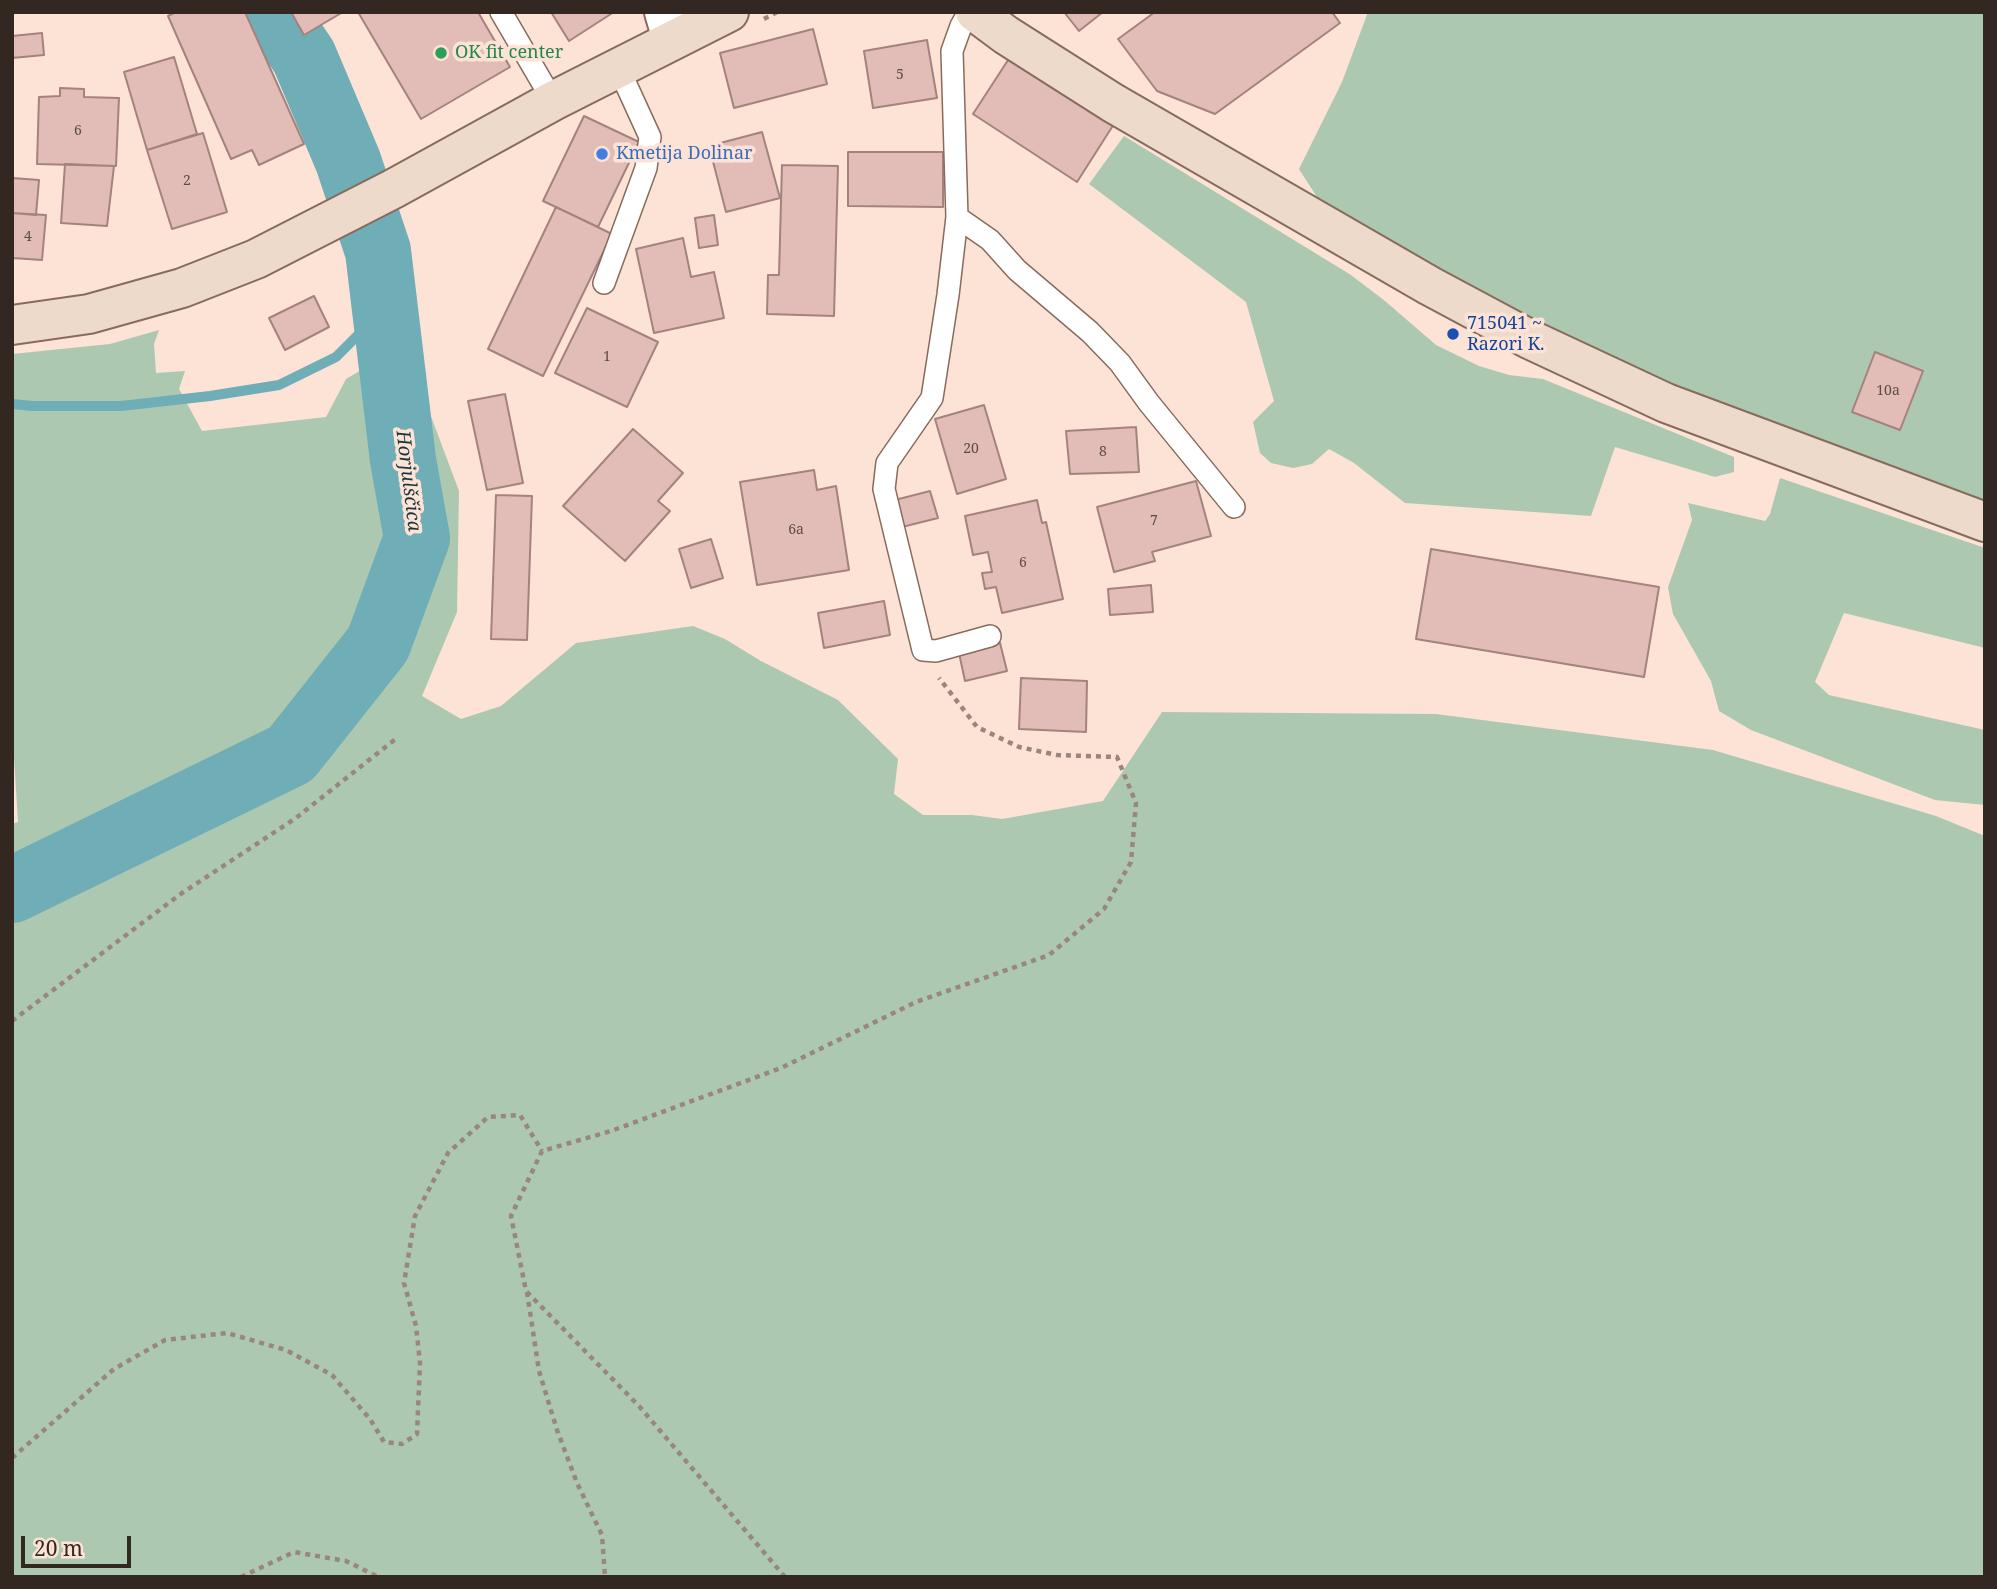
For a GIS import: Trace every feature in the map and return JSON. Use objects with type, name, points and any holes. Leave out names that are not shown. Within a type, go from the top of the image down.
[{"type":"street","points":[[12,324],[89,314],[182,288],[256,259],[393,189],[618,67],[668,26],[729,12]]},
{"type":"street","points":[[975,12],[1006,35],[1113,103],[1430,286],[1530,339],[1666,404],[1985,522]]},
{"type":"lane","points":[[501,12],[553,101]]},
{"type":"lane","points":[[969,12],[952,51],[957,217],[932,398],[887,463],[884,489],[923,650],[936,651],[990,636]]},
{"type":"lane","points":[[604,283],[646,168],[650,137],[618,67]]},
{"type":"lane","points":[[957,217],[990,240],[1017,270],[1090,332],[1120,363],[1234,507]]},
{"type":"path","points":[[605,1577],[602,1535],[556,1430],[539,1371],[511,1216],[542,1151],[611,1131],[781,1068],[916,1002],[1049,955],[1104,909],[1131,862],[1136,803],[1118,757],[1057,755],[1019,747],[977,727],[944,686],[923,650]]},
{"type":"path","points":[[12,1021],[182,893],[296,818],[398,737]]},
{"type":"path","points":[[12,1458],[114,1369],[165,1340],[227,1333],[286,1350],[332,1375],[370,1419],[384,1442],[402,1444],[416,1434],[417,1422],[420,1363],[416,1326],[404,1283],[415,1216],[448,1153],[488,1116],[520,1115],[542,1151]]},
{"type":"path","points":[[526,1291],[639,1406],[785,1577]]},
{"type":"path","points":[[241,1577],[294,1552],[346,1561],[378,1577]]},
{"type":"green space","points":[[1368,12],[1985,12],[1985,502],[1650,380],[1464,284],[1322,205],[1299,169],[1342,82]]},
{"type":"green space","points":[[1124,136],[1351,275],[1436,345],[1479,366],[1509,375],[1543,379],[1734,457],[1734,472],[1715,477],[1615,447],[1591,516],[1405,503],[1354,463],[1329,449],[1312,464],[1293,468],[1271,463],[1260,453],[1253,422],[1274,401],[1246,302],[1089,184]]},
{"type":"green space","points":[[159,330],[154,344],[156,373],[185,371],[179,389],[202,431],[326,417],[346,379],[368,366],[399,371],[423,395],[459,491],[457,612],[422,696],[461,719],[501,706],[576,643],[693,626],[725,639],[761,661],[838,700],[898,759],[894,794],[923,815],[972,815],[1002,819],[1103,801],[1162,712],[1436,714],[1713,750],[1936,816],[1985,836],[1985,1577],[12,1577],[12,824],[18,822],[12,725],[12,354],[110,344]]},
{"type":"green space","points":[[1780,478],[1985,548],[1985,648],[1844,613],[1815,682],[1829,695],[1985,730],[1985,805],[1935,800],[1751,730],[1719,711],[1711,681],[1673,614],[1668,587],[1692,520],[1688,503],[1765,521],[1770,514]]},
{"type":"building","points":[[176,12],[245,12],[304,144],[259,165],[252,150],[231,159],[168,16]]},
{"type":"building","points":[[291,12],[343,12],[304,35]]},
{"type":"building","points":[[358,12],[478,12],[510,67],[421,119]]},
{"type":"building","points":[[551,12],[614,12],[569,41]]},
{"type":"building","points":[[1064,12],[1103,12],[1079,31]]},
{"type":"building","points":[[1155,12],[1332,12],[1340,23],[1215,114],[1157,91],[1118,39]]},
{"type":"building","points":[[813,29],[827,84],[734,108],[720,53]]},
{"type":"building","points":[[42,33],[44,55],[12,58],[12,36]]},
{"type":"building","points":[[927,40],[937,98],[873,108],[864,51]]},
{"type":"building","points":[[174,57],[197,134],[147,150],[124,72]]},
{"type":"building","points":[[1010,57],[1114,124],[1077,182],[973,114]]},
{"type":"building","points":[[60,88],[84,89],[84,97],[119,98],[116,166],[37,164],[39,97],[60,96]]},
{"type":"building","points":[[584,116],[639,142],[598,227],[543,201]]},
{"type":"building","points":[[762,132],[780,198],[726,212],[709,146]]},
{"type":"building","points":[[203,133],[227,212],[172,229],[147,150]]},
{"type":"building","points":[[848,152],[943,152],[943,207],[848,206]]},
{"type":"building","points":[[65,164],[114,166],[107,226],[61,223]]},
{"type":"building","points":[[782,165],[838,166],[834,316],[767,314],[768,275],[779,275]]},
{"type":"building","points":[[12,178],[39,180],[36,215],[12,213]]},
{"type":"building","points":[[556,207],[612,234],[543,376],[488,349]]},
{"type":"building","points":[[12,213],[46,215],[42,260],[12,258]]},
{"type":"building","points":[[714,215],[718,245],[699,248],[695,218]]},
{"type":"building","points":[[683,238],[691,277],[714,272],[724,318],[654,333],[636,249]]},
{"type":"building","points":[[314,296],[329,327],[285,350],[269,318]]},
{"type":"building","points":[[587,308],[658,342],[627,407],[555,373]]},
{"type":"building","points":[[1875,352],[1923,371],[1900,430],[1852,412]]},
{"type":"building","points":[[505,394],[523,483],[487,490],[468,401]]},
{"type":"building","points":[[984,405],[1006,479],[957,494],[935,419]]},
{"type":"building","points":[[1136,427],[1139,472],[1070,474],[1066,431]]},
{"type":"building","points":[[633,429],[683,473],[658,501],[670,511],[625,561],[563,506]]},
{"type":"building","points":[[814,470],[817,490],[836,486],[849,570],[757,585],[740,482]]},
{"type":"building","points":[[1196,481],[1211,536],[1152,552],[1155,561],[1114,572],[1097,507]]},
{"type":"building","points":[[930,491],[938,518],[902,527],[895,500]]},
{"type":"building","points":[[496,495],[532,496],[527,640],[491,639]]},
{"type":"building","points":[[1037,500],[1042,523],[1046,522],[1063,599],[1002,613],[996,587],[985,589],[982,573],[992,572],[988,552],[973,555],[965,516]]},
{"type":"building","points":[[711,539],[723,578],[691,588],[679,549]]},
{"type":"building","points":[[1431,549],[1659,587],[1644,677],[1416,639]]},
{"type":"building","points":[[1151,585],[1153,612],[1110,615],[1108,589]]},
{"type":"building","points":[[884,601],[890,635],[824,648],[818,613]]},
{"type":"building","points":[[1000,643],[1007,671],[965,681],[959,653]]},
{"type":"building","points":[[1021,678],[1087,681],[1086,732],[1019,729]]},
{"type":"waterway","name":"Horjulščica","points":[[12,890],[291,754],[378,644],[417,538],[403,460],[378,251],[348,161],[304,57],[274,12]]},
{"type":"waterway","points":[[12,404],[121,406],[279,385],[336,357],[384,309]]},
{"type":"place","name":"OK fit center","points":[[441,53]]},
{"type":"place","name":"Kmetija Dolinar","points":[[602,154]]},
{"type":"place","name":"715041 ~ Razori K.","points":[[1453,334]]}]
